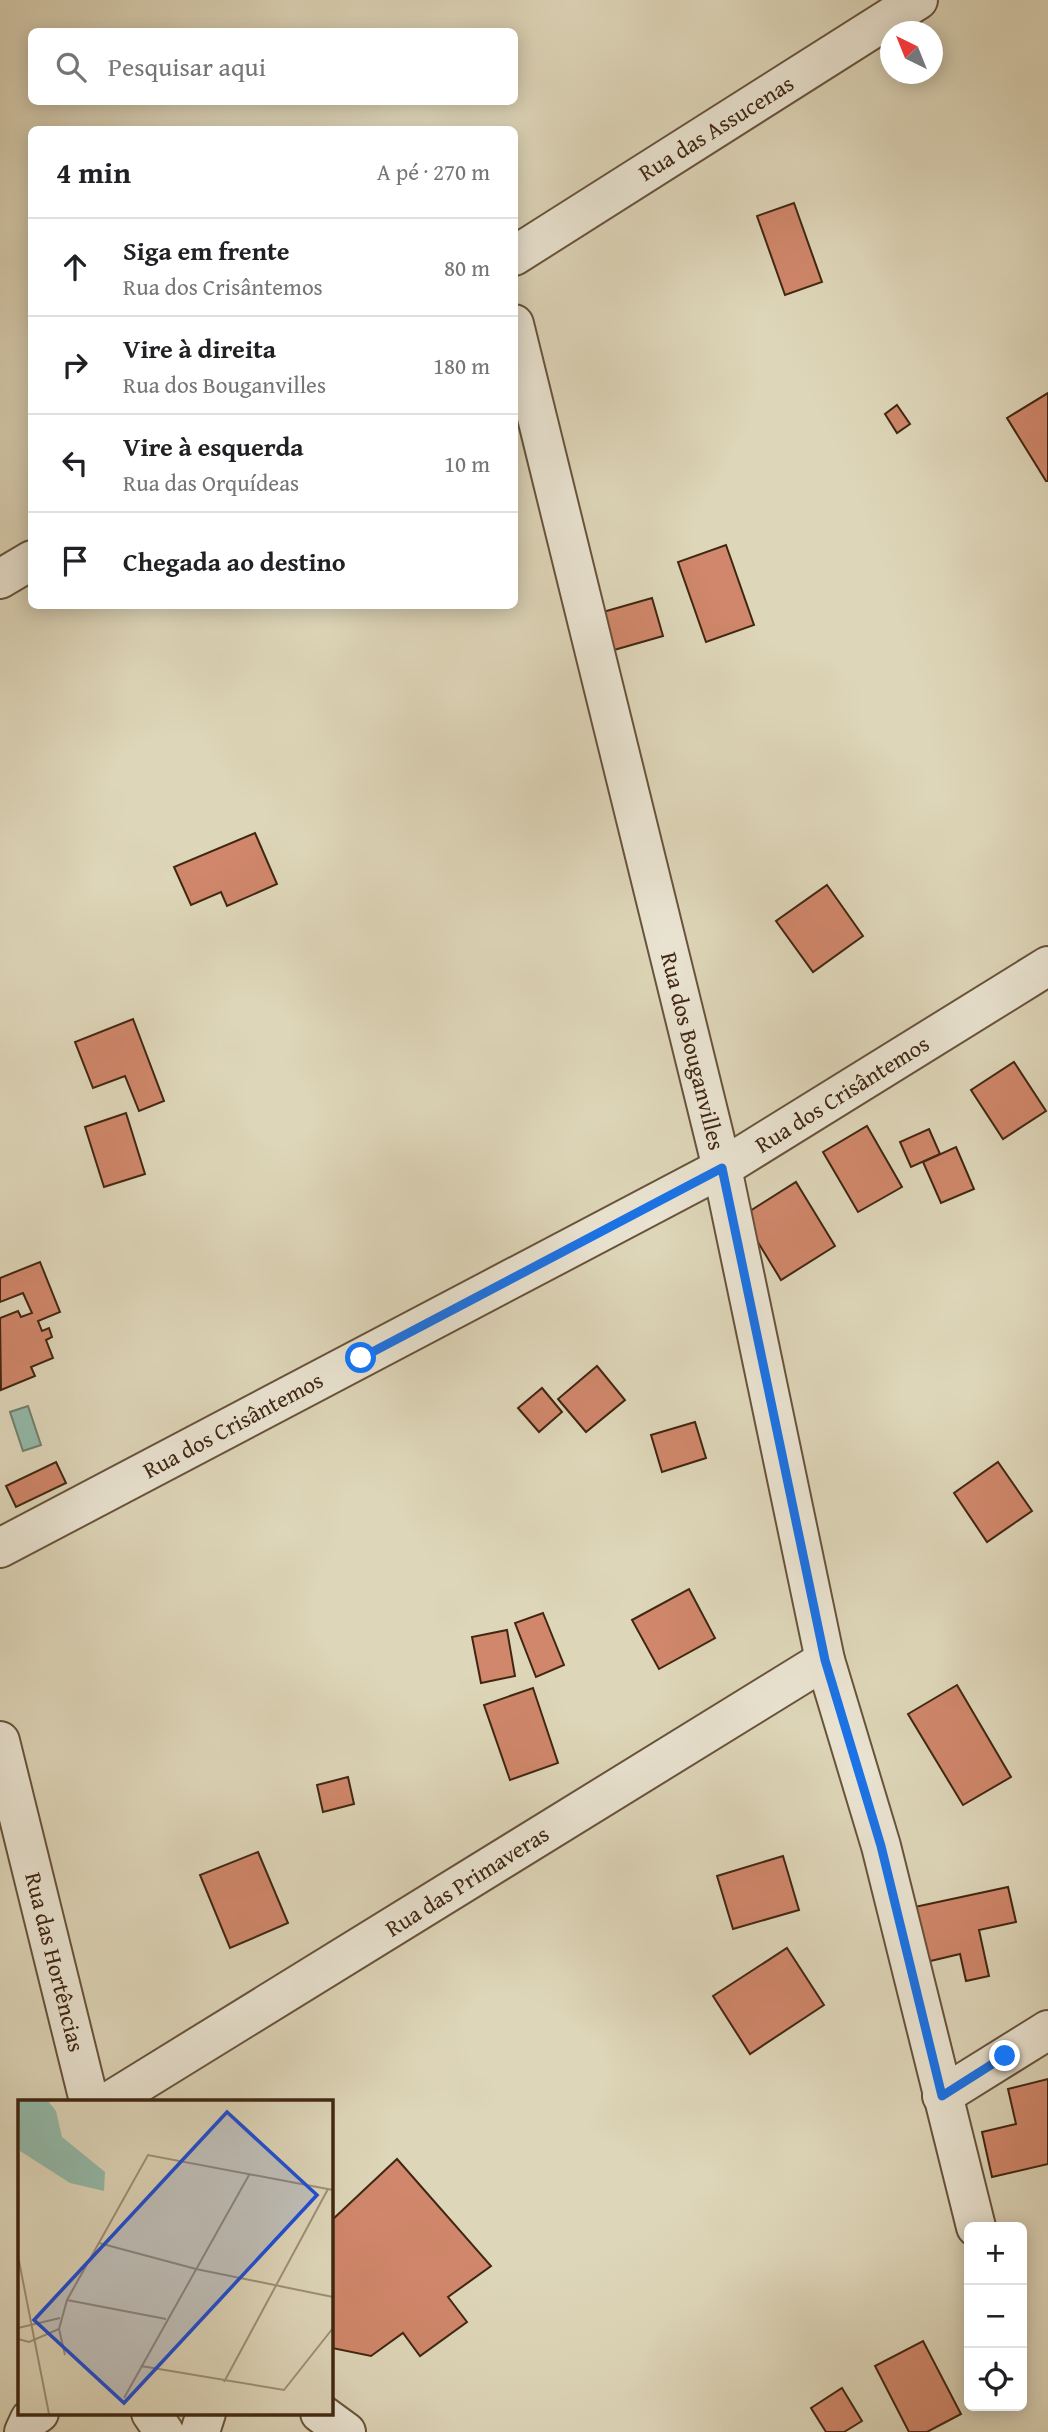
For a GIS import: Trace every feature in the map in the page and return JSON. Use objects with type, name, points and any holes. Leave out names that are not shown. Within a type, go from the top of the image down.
[{"type":"street","name":"Rua das Assucenas","points":[[518,253],[918,0]]},
{"type":"street","name":"Rua dos Bouganvilles","points":[[518,340],[722,1168],[825,1660],[881,1846],[975,2222]]},
{"type":"street","points":[[0,579],[28,562]]},
{"type":"street","name":"Rua dos Crisântemos","points":[[0,1548],[722,1168],[1048,966]]},
{"type":"street","name":"Rua das Primaveras","points":[[112,2100],[825,1660]]},
{"type":"street","name":"Rua das Hortências","points":[[0,1741],[89,2100]]},
{"type":"street","points":[[942,2096],[1048,2030]]},
{"type":"street","points":[[24,2432],[30,2418],[36,2414]]},
{"type":"street","points":[[152,2414],[164,2432]]},
{"type":"street","points":[[200,2432],[206,2414]]},
{"type":"street","points":[[321,2414],[346,2432]]},
{"type":"shaded area","points":[[28,1406],[41,1445],[23,1451],[10,1412]]},
{"type":"building","points":[[794,203],[822,282],[785,295],[757,216]]},
{"type":"building","points":[[1048,393],[1048,481],[1046,481],[1007,418]]},
{"type":"building","points":[[897,405],[910,424],[897,433],[885,414]]},
{"type":"building","points":[[726,545],[754,625],[706,642],[678,562]]},
{"type":"building","points":[[652,598],[663,636],[607,652],[596,614]]},
{"type":"building","points":[[255,833],[277,884],[227,906],[221,892],[191,905],[174,867]]},
{"type":"building","points":[[827,885],[863,936],[813,972],[776,921]]},
{"type":"building","points":[[133,1019],[164,1101],[139,1111],[125,1076],[93,1088],[75,1042]]},
{"type":"building","points":[[1014,1062],[1046,1111],[1003,1139],[971,1090]]},
{"type":"building","points":[[126,1113],[145,1174],[104,1187],[85,1127]]},
{"type":"building","points":[[867,1126],[902,1187],[858,1212],[823,1152]]},
{"type":"building","points":[[929,1129],[940,1154],[911,1167],[900,1142]]},
{"type":"building","points":[[956,1147],[974,1189],[941,1203],[923,1162]]},
{"type":"building","points":[[796,1182],[835,1246],[781,1280],[742,1216]]},
{"type":"building","points":[[40,1262],[60,1312],[38,1321],[42,1331],[49,1328],[52,1337],[46,1340],[53,1358],[31,1367],[35,1376],[1,1390],[0,1318],[18,1311],[21,1317],[32,1313],[23,1293],[0,1302],[0,1278]]},
{"type":"building","points":[[597,1366],[625,1400],[586,1432],[558,1399]]},
{"type":"building","points":[[542,1388],[562,1412],[539,1432],[518,1408]]},
{"type":"building","points":[[695,1422],[706,1458],[662,1472],[651,1435]]},
{"type":"building","points":[[56,1462],[66,1483],[16,1507],[6,1486]]},
{"type":"building","points":[[998,1462],[1032,1511],[987,1542],[954,1493]]},
{"type":"building","points":[[689,1589],[715,1638],[659,1669],[632,1620]]},
{"type":"building","points":[[543,1613],[564,1665],[536,1677],[515,1623]]},
{"type":"building","points":[[507,1630],[515,1676],[481,1683],[472,1637]]},
{"type":"building","points":[[957,1685],[1011,1777],[963,1805],[908,1714]]},
{"type":"building","points":[[533,1688],[558,1763],[510,1780],[484,1705]]},
{"type":"building","points":[[348,1777],[354,1804],[323,1812],[317,1785]]},
{"type":"building","points":[[258,1852],[288,1923],[230,1948],[200,1875]]},
{"type":"building","points":[[783,1856],[799,1910],[733,1929],[717,1876]]},
{"type":"building","points":[[1008,1887],[1016,1922],[979,1930],[989,1976],[966,1981],[960,1954],[922,1963],[910,1908]]},
{"type":"building","points":[[787,1948],[824,2005],[750,2054],[713,1996]]},
{"type":"building","points":[[1048,2079],[1048,2164],[992,2177],[982,2132],[1016,2124],[1008,2089]]},
{"type":"building","points":[[397,2159],[491,2266],[448,2297],[467,2322],[420,2356],[403,2333],[371,2356],[332,2348],[332,2220]]},
{"type":"building","points":[[923,2341],[961,2414],[927,2432],[909,2432],[875,2366]]},
{"type":"building","points":[[842,2388],[862,2421],[844,2432],[826,2432],[811,2408]]},
{"type":"route","points":[[361,1358],[722,1168],[825,1660],[881,1846],[942,2096],[1005,2056]]}]
